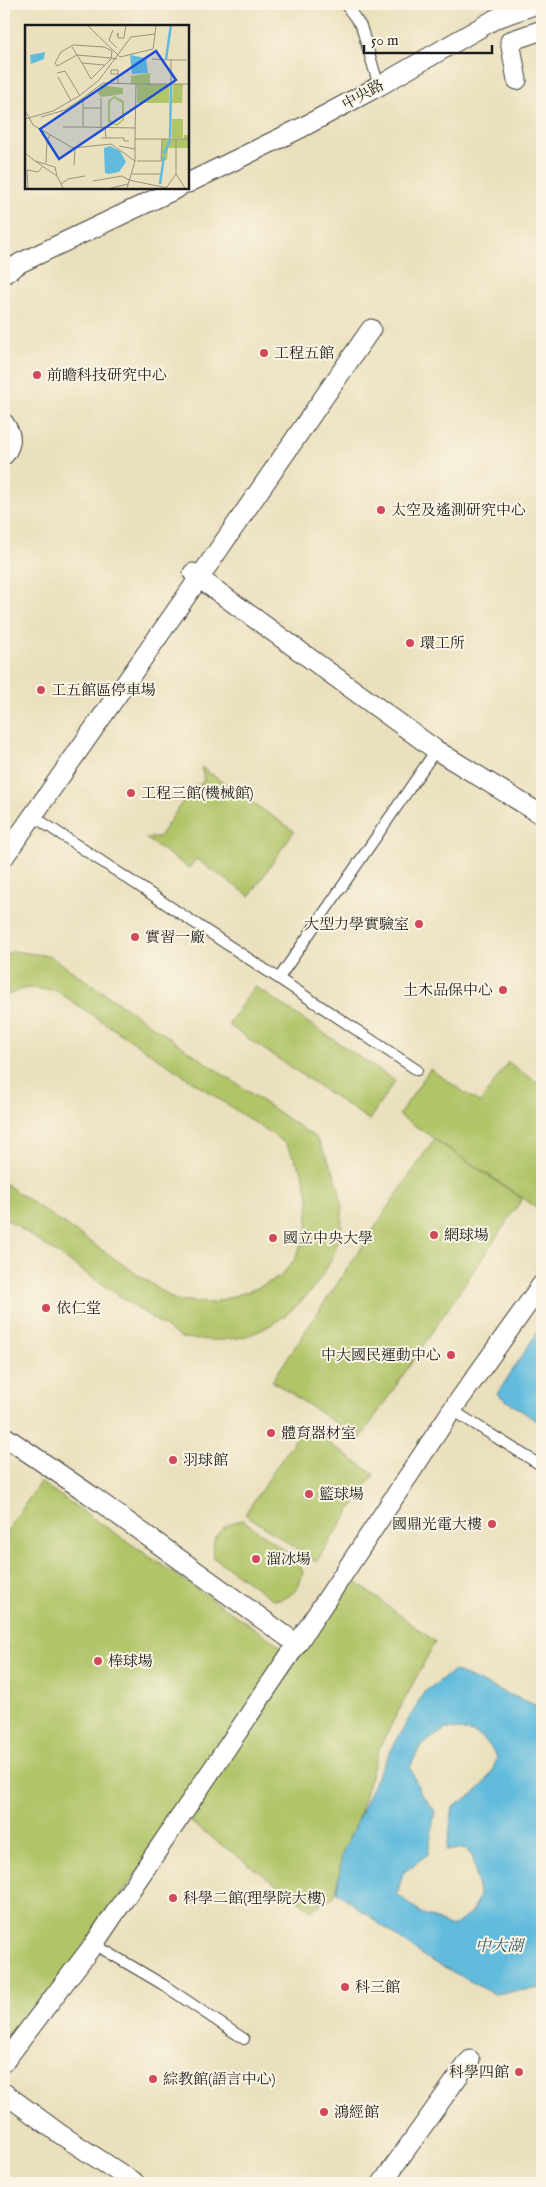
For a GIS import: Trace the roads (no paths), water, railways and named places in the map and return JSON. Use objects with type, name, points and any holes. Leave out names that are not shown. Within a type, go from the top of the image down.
[{"type":"street","name":"中央路","points":[[189,183],[301,128],[379,86],[497,18],[537,4]]},
{"type":"street","points":[[517,80],[510,42],[542,30]]},
{"type":"street","points":[[4,274],[20,263],[176,189]]},
{"type":"street","points":[[4,857],[196,576],[372,329]]},
{"type":"street","points":[[4,423],[11,442],[4,455]]},
{"type":"street","points":[[196,576],[436,750],[542,815]]},
{"type":"street","points":[[4,2062],[94,1944],[297,1644],[452,1410],[542,1284]]},
{"type":"street","points":[[4,1436],[297,1644]]},
{"type":"street","points":[[382,2183],[470,2060]]},
{"type":"street","points":[[4,2093],[60,2134],[135,2183]]},
{"type":"lane","points":[[345,4],[361,26],[379,86]]},
{"type":"lane","points":[[280,978],[436,750]]},
{"type":"lane","points":[[33,816],[417,1070]]},
{"type":"lane","points":[[452,1410],[542,1466]]},
{"type":"lane","points":[[94,1944],[162,1984],[244,2039]]},
{"type":"water","points":[[542,1325],[542,1425],[497,1394]]},
{"type":"water","name":"中大湖","points":[[454,1671],[542,1708],[542,1988],[494,1994],[423,1956],[337,1892],[342,1854],[378,1774],[424,1692]],"holes":[[[446,1729],[471,1732],[483,1738],[497,1758],[489,1776],[481,1787],[453,1807],[447,1851],[465,1848],[473,1857],[479,1895],[473,1912],[452,1927],[421,1913],[397,1894],[403,1873],[428,1854],[435,1811],[420,1792],[410,1767],[421,1745]]]},
{"type":"place","name":"工程五館","points":[[264,353]]},
{"type":"place","name":"前瞻科技研究中心","points":[[37,375]]},
{"type":"place","name":"太空及遙測研究中心","points":[[381,510]]},
{"type":"place","name":"環工所","points":[[410,643]]},
{"type":"place","name":"工五館區停車場","points":[[41,690]]},
{"type":"place","name":"工程三館(機械館)","points":[[131,793]]},
{"type":"place","name":"大型力學實驗室","points":[[419,924]]},
{"type":"place","name":"實習一廠","points":[[135,937]]},
{"type":"place","name":"土木品保中心","points":[[503,990]]},
{"type":"place","name":"網球場","points":[[434,1235]]},
{"type":"place","name":"國立中央大學","points":[[273,1238]]},
{"type":"place","name":"依仁堂","points":[[46,1308]]},
{"type":"place","name":"中大國民運動中心","points":[[451,1355]]},
{"type":"place","name":"體育器材室","points":[[271,1433]]},
{"type":"place","name":"羽球館","points":[[173,1460]]},
{"type":"place","name":"籃球場","points":[[309,1494]]},
{"type":"place","name":"國鼎光電大樓","points":[[492,1524]]},
{"type":"place","name":"溜冰場","points":[[256,1559]]},
{"type":"place","name":"棒球場","points":[[98,1661]]},
{"type":"place","name":"科學二館(理學院大樓)","points":[[173,1898]]},
{"type":"place","name":"科三館","points":[[345,1987]]},
{"type":"place","name":"科學四館","points":[[519,2072]]},
{"type":"place","name":"綜教館(語言中心)","points":[[153,2079]]},
{"type":"place","name":"鴻經館","points":[[324,2112]]}]
